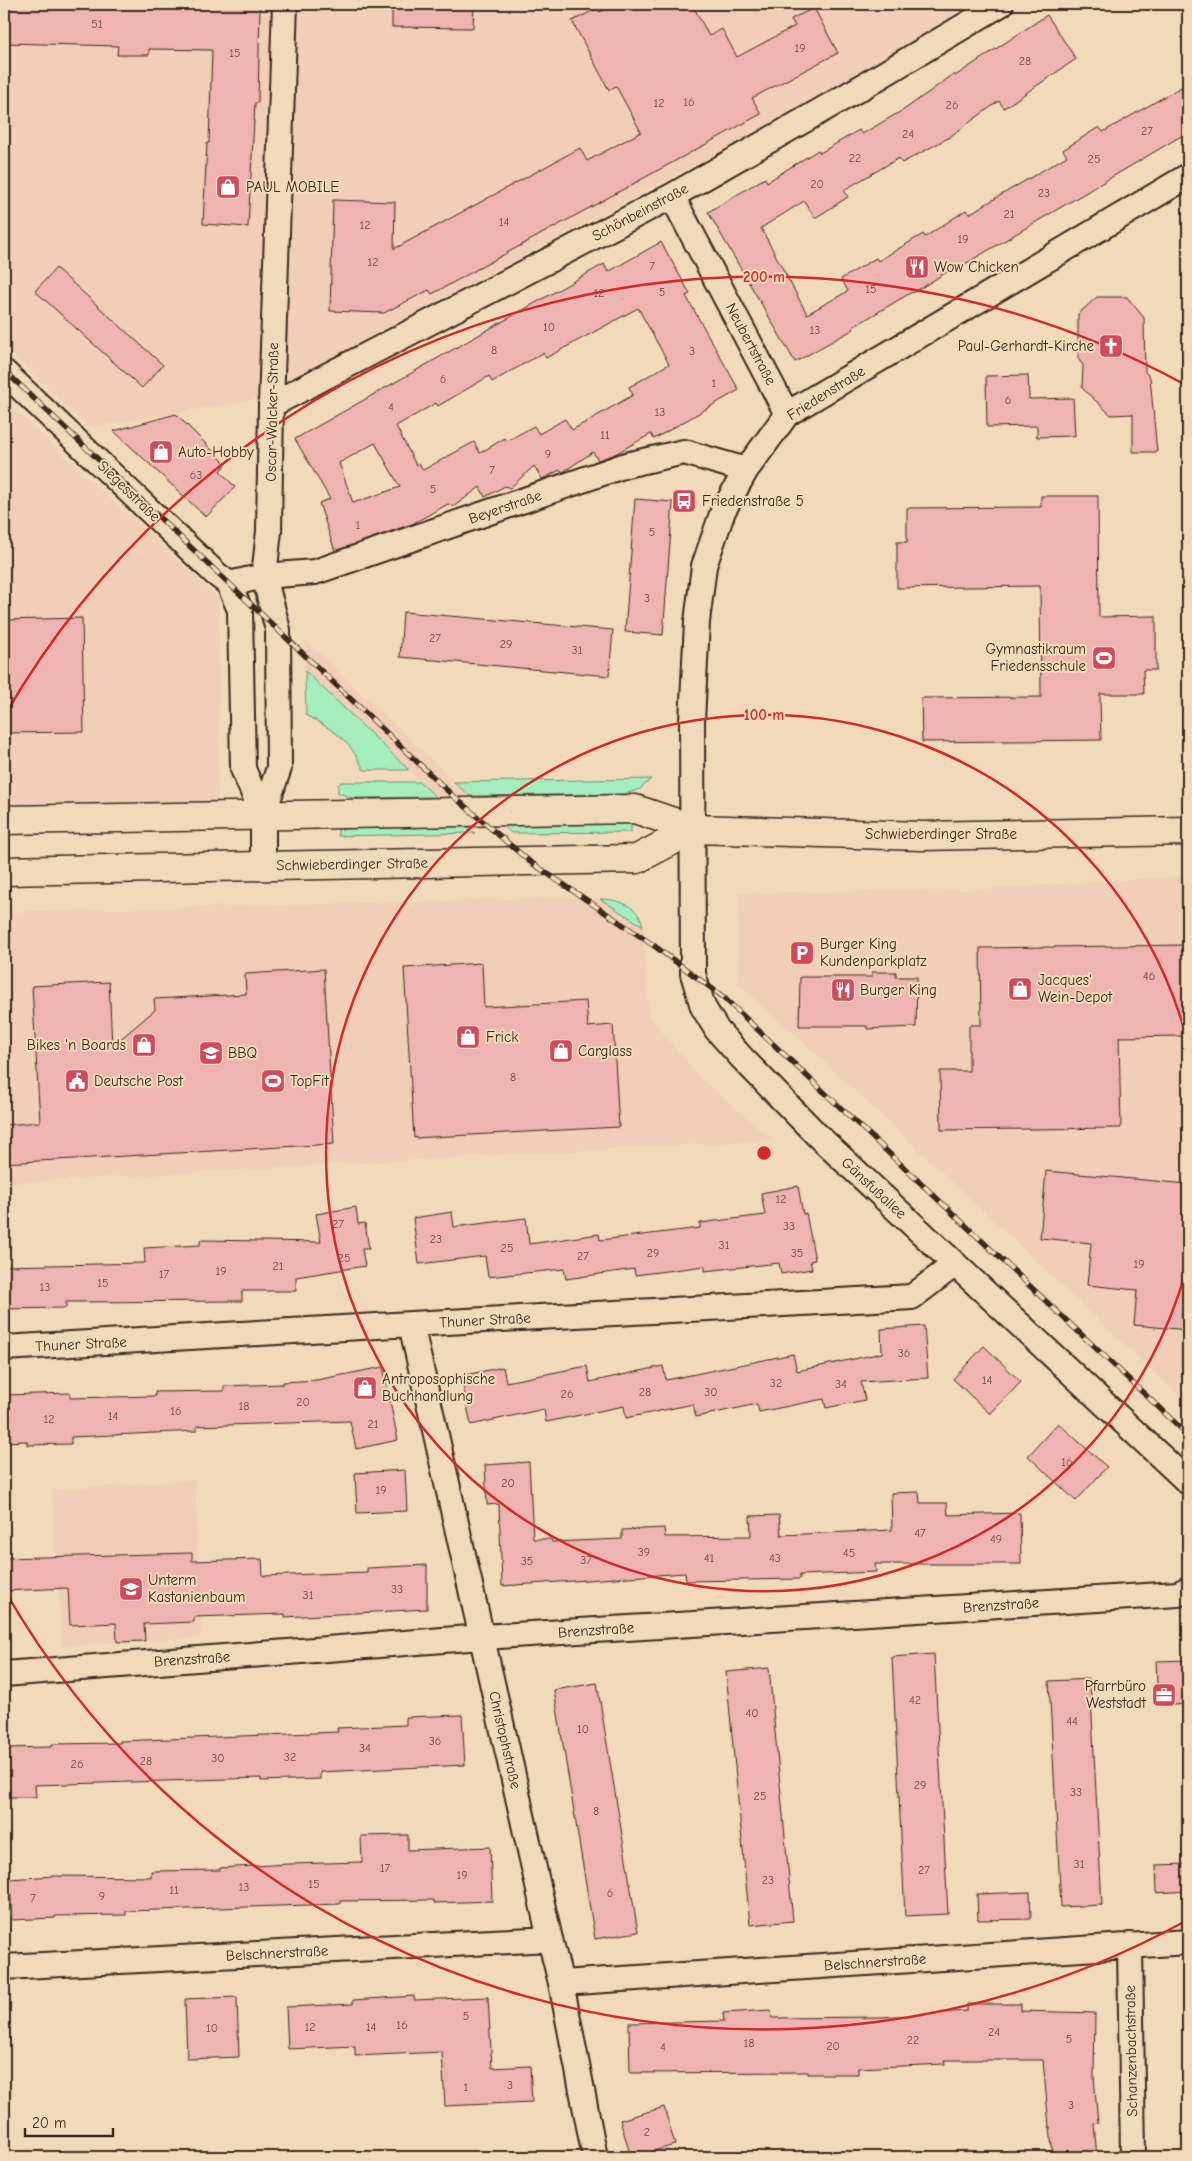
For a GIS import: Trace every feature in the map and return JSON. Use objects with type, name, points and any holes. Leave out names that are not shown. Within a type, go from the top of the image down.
[{"type":"main road","name":"Schwieberdinger Straße","points":[[4,820],[636,809],[694,828],[922,836],[1188,831]]},
{"type":"main road","name":"Schwieberdinger Straße","points":[[4,872],[637,859],[694,828]]},
{"type":"street","name":"Oscar-Walcker-Straße","points":[[263,866],[263,815],[279,768],[278,630],[264,576],[269,531],[271,405],[285,4]]},
{"type":"street","name":"Schönbeinstraße","points":[[271,405],[672,196],[862,87],[1001,4]]},
{"type":"street","name":"Friedenstraße","points":[[694,828],[692,712],[696,622],[704,566],[723,511],[746,470],[788,414],[1188,176]]},
{"type":"street","name":"Neubertstraße","points":[[672,196],[788,414]]},
{"type":"street","name":"Siegesstraße","points":[[4,372],[216,574],[229,584]]},
{"type":"street","name":"Beyerstraße","points":[[264,576],[315,572],[626,464],[684,452],[746,470]]},
{"type":"street","points":[[229,584],[264,576]]},
{"type":"street","name":"Oscar-Walcker-Straße","points":[[229,584],[240,610],[243,769],[263,815]]},
{"type":"street","name":"Gänsfußallee","points":[[694,828],[693,974],[703,1008],[717,1030],[748,1065],[817,1135],[1188,1482]]},
{"type":"street","name":"Thuner Straße","points":[[4,1348],[411,1324],[912,1298],[955,1264]]},
{"type":"street","name":"Christophstraße","points":[[411,1324],[561,1983],[595,2157]]},
{"type":"street","name":"Brenzstraße","points":[[4,1674],[482,1637],[1178,1594],[1188,1589]]},
{"type":"street","name":"Belschnerstraße","points":[[4,1967],[550,1939]]},
{"type":"street","name":"Belschnerstraße","points":[[561,1983],[1188,1942]]},
{"type":"street","name":"Schanzenbachstraße","points":[[1130,1945],[1133,2157]]},
{"type":"shaded area","points":[[4,4],[980,4],[872,71],[249,401],[87,427],[4,346]]},
{"type":"shaded area","points":[[4,400],[219,599],[218,802],[4,804]]},
{"type":"shaded area","points":[[305,640],[470,796],[436,797],[305,671]]},
{"type":"shaded area","points":[[1188,876],[1188,1404],[811,1049],[738,983],[738,893],[969,890]]},
{"type":"shaded area","points":[[563,898],[600,899],[643,926],[649,1016],[699,1077],[772,1140],[4,1183],[4,912]]},
{"type":"shaded area","points":[[195,1480],[201,1637],[62,1646],[52,1490]]},
{"type":"green space","points":[[305,671],[408,770],[364,770],[347,743],[333,731],[306,715]]},
{"type":"green space","points":[[651,779],[640,789],[625,794],[470,796],[454,782]]},
{"type":"green space","points":[[341,782],[420,782],[436,797],[353,798],[338,793],[338,785]]},
{"type":"green space","points":[[631,824],[631,832],[511,833],[503,825]]},
{"type":"green space","points":[[466,826],[475,833],[338,836],[338,829]]},
{"type":"green space","points":[[600,899],[614,900],[627,905],[637,913],[643,926]]},
{"type":"building","points":[[4,4],[260,4],[258,103],[255,103],[248,227],[203,224],[207,143],[209,143],[212,50],[149,49],[149,55],[117,55],[118,46],[4,43]]},
{"type":"building","points":[[392,4],[474,4],[473,28],[392,27]]},
{"type":"building","points":[[616,4],[692,4],[709,36],[722,29],[737,57],[795,26],[791,19],[814,8],[838,53],[752,98],[761,114],[432,294],[429,290],[384,313],[330,311],[333,200],[395,202],[394,249],[580,148],[587,161],[641,132],[616,86],[609,90],[572,21],[598,8],[600,12]]},
{"type":"building","points":[[1047,15],[1076,59],[1004,108],[999,101],[948,138],[902,163],[899,158],[844,190],[848,197],[815,218],[804,201],[761,228],[807,314],[848,291],[841,279],[876,258],[878,261],[923,234],[925,237],[966,210],[969,214],[1067,156],[1063,150],[1099,127],[1103,132],[1188,83],[1188,132],[795,362],[708,212],[765,178],[767,182],[818,150],[820,153],[859,130],[862,134],[905,109],[954,74],[955,76]]},
{"type":"building","points":[[661,242],[690,294],[686,296],[739,390],[654,439],[651,434],[613,455],[598,460],[593,452],[563,472],[560,470],[542,479],[534,466],[510,488],[505,486],[485,497],[480,487],[453,507],[448,504],[412,524],[335,551],[319,503],[330,499],[295,439],[604,264],[608,272]],"holes":[[[638,308],[669,364],[629,387],[633,395],[572,430],[565,419],[539,434],[534,426],[507,441],[505,438],[480,453],[474,442],[423,470],[419,463],[416,465],[396,426],[436,403],[438,406],[489,376],[492,382],[543,353],[546,358]],[[375,443],[400,487],[353,503],[339,463]]]},
{"type":"building","points":[[56,268],[163,365],[142,388],[35,291]]},
{"type":"building","name":"Paul-Gerhardt-Kirche","points":[[1097,297],[1127,297],[1144,318],[1145,372],[1150,377],[1157,452],[1133,452],[1133,414],[1111,415],[1082,388],[1083,365],[1078,359],[1078,314]]},
{"type":"building","points":[[1028,375],[1029,399],[1073,398],[1075,436],[1037,437],[1037,426],[987,427],[986,376]]},
{"type":"building","points":[[176,414],[226,464],[220,471],[235,487],[206,517],[114,431]]},
{"type":"building","points":[[1041,496],[1098,496],[1099,617],[1156,616],[1156,670],[1143,670],[1144,694],[1100,694],[1101,740],[922,742],[921,698],[1041,697],[1040,586],[897,588],[897,542],[907,542],[907,508],[1041,507]]},
{"type":"building","points":[[635,499],[673,502],[663,635],[625,632]]},
{"type":"building","points":[[403,612],[613,630],[609,676],[400,657]]},
{"type":"building","points":[[82,618],[84,732],[4,733],[4,620]]},
{"type":"building","points":[[1188,945],[1188,1036],[1119,1037],[1121,1128],[941,1130],[940,1071],[969,1071],[969,1025],[981,1025],[980,948]]},
{"type":"building","points":[[482,963],[484,1007],[586,1001],[588,1027],[613,1025],[619,1127],[414,1138],[404,968]]},
{"type":"building","points":[[324,969],[334,1144],[4,1163],[4,1125],[40,1122],[32,986],[109,982],[112,1046],[155,1010],[154,999],[246,994],[245,974]]},
{"type":"building","points":[[872,972],[896,972],[896,977],[917,977],[916,1027],[867,1029],[867,1026],[799,1026],[800,977],[872,977]]},
{"type":"building","points":[[1046,1171],[1188,1184],[1188,1330],[1134,1325],[1137,1290],[1087,1285],[1091,1243],[1040,1238]]},
{"type":"building","points":[[798,1186],[803,1214],[806,1213],[815,1260],[810,1261],[812,1269],[781,1274],[779,1263],[705,1271],[705,1266],[635,1275],[634,1269],[566,1279],[564,1269],[488,1277],[485,1256],[419,1264],[413,1218],[452,1212],[454,1227],[526,1218],[529,1244],[599,1234],[600,1240],[700,1228],[700,1223],[765,1215],[761,1193]]},
{"type":"building","points":[[356,1207],[358,1224],[365,1223],[369,1249],[362,1249],[365,1266],[296,1277],[296,1291],[242,1291],[242,1301],[66,1302],[66,1308],[4,1309],[4,1266],[145,1263],[144,1248],[200,1245],[200,1240],[321,1242],[316,1214]]},
{"type":"building","points":[[924,1326],[928,1378],[861,1382],[865,1400],[826,1408],[824,1399],[759,1412],[757,1404],[696,1417],[693,1404],[626,1418],[624,1406],[546,1422],[544,1409],[471,1425],[461,1376],[503,1367],[506,1382],[587,1366],[590,1382],[663,1366],[666,1380],[793,1354],[797,1371],[882,1353],[881,1329]]},
{"type":"building","points":[[984,1346],[1021,1382],[990,1414],[953,1379]]},
{"type":"building","points":[[383,1367],[398,1440],[356,1449],[350,1421],[197,1426],[197,1431],[71,1437],[71,1444],[27,1445],[27,1441],[4,1442],[4,1395],[70,1393],[70,1398],[155,1396],[155,1392],[224,1391],[224,1386],[283,1384],[283,1382],[317,1380]]},
{"type":"building","points":[[1058,1423],[1107,1467],[1076,1501],[1028,1456]]},
{"type":"building","points":[[529,1462],[533,1539],[551,1539],[552,1542],[622,1539],[622,1530],[664,1528],[665,1537],[751,1536],[750,1516],[779,1515],[781,1535],[892,1530],[891,1493],[919,1492],[920,1503],[947,1503],[948,1515],[1020,1513],[1021,1564],[875,1564],[876,1572],[800,1575],[800,1579],[686,1581],[685,1573],[502,1586],[499,1504],[487,1505],[485,1465]]},
{"type":"building","points":[[405,1470],[407,1511],[357,1513],[355,1473]]},
{"type":"building","points":[[192,1553],[192,1561],[262,1559],[263,1576],[367,1572],[367,1568],[427,1565],[427,1609],[285,1617],[285,1614],[194,1617],[194,1622],[144,1624],[145,1641],[117,1642],[116,1623],[70,1625],[68,1588],[4,1591],[4,1558]]},
{"type":"building","points":[[934,1654],[948,1914],[905,1916],[892,1657]]},
{"type":"building","points":[[1188,1660],[1188,1704],[1158,1706],[1156,1661]]},
{"type":"building","points":[[769,1668],[793,1921],[750,1925],[726,1672]]},
{"type":"building","points":[[1090,1679],[1102,1905],[1061,1907],[1049,1681]]},
{"type":"building","points":[[597,1683],[638,1932],[595,1939],[554,1690]]},
{"type":"building","points":[[462,1715],[465,1765],[320,1772],[320,1779],[261,1781],[261,1778],[35,1785],[36,1797],[4,1797],[4,1748],[52,1747],[52,1744],[120,1743],[120,1741],[338,1732],[337,1728],[406,1725],[406,1717]]},
{"type":"building","points":[[408,1835],[408,1850],[490,1847],[492,1901],[434,1903],[434,1900],[340,1901],[340,1904],[126,1911],[126,1915],[55,1916],[55,1918],[12,1920],[10,1879],[53,1876],[151,1877],[151,1871],[220,1870],[220,1868],[288,1864],[362,1862],[361,1836]]},
{"type":"building","points":[[1188,1864],[1188,1891],[1157,1893],[1156,1865]]},
{"type":"building","points":[[1030,1892],[1031,1919],[978,1920],[977,1894]]},
{"type":"building","points":[[414,1996],[414,2000],[488,1997],[492,2068],[530,2066],[532,2102],[445,2106],[442,2052],[355,2056],[355,2046],[288,2049],[286,2007],[353,2004],[353,2000]]},
{"type":"building","points":[[237,1997],[239,2057],[187,2059],[185,1999]]},
{"type":"building","points":[[967,2004],[1021,2004],[1021,2011],[1095,2013],[1094,2077],[1098,2123],[1094,2124],[1097,2157],[1053,2157],[1043,2060],[944,2060],[945,2064],[858,2068],[858,2074],[808,2074],[808,2072],[630,2073],[629,2023],[724,2021],[723,2013],[771,2010],[772,2018],[882,2017],[967,2011]]},
{"type":"building","points":[[664,2107],[675,2145],[631,2157],[620,2120]]},
{"type":"railway","points":[[4,370],[452,795],[529,861],[653,945],[722,996],[1188,1435]]},
{"type":"place","name":"PAUL MOBILE","points":[[228,187]]},
{"type":"place","name":"Wow Chicken","points":[[917,267]]},
{"type":"place","name":"Paul-Gerhardt-Kirche","points":[[1111,346]]},
{"type":"place","name":"Auto-Hobby","points":[[161,452]]},
{"type":"place","name":"Friedenstraße 5","points":[[684,501]]},
{"type":"place","name":"Gymnastikraum Friedensschule","points":[[1104,658]]},
{"type":"place","name":"Burger King Kundenparkplatz","points":[[802,953]]},
{"type":"place","name":"Jacques' Wein-Depot","points":[[1020,989]]},
{"type":"place","name":"Burger King","points":[[843,990]]},
{"type":"place","name":"Frick","points":[[468,1037]]},
{"type":"place","name":"Bikes 'n Boards","points":[[144,1045]]},
{"type":"place","name":"Carglass","points":[[561,1051]]},
{"type":"place","name":"BBQ","points":[[211,1053]]},
{"type":"place","name":"Deutsche Post","points":[[77,1081]]},
{"type":"place","name":"TopFit","points":[[273,1081]]},
{"type":"place","name":"Antroposophische Buchhandlung","points":[[365,1388]]},
{"type":"place","name":"Unterm Kastanienbaum","points":[[131,1589]]},
{"type":"place","name":"Pfarrbüro Weststadt","points":[[1164,1695]]}]
